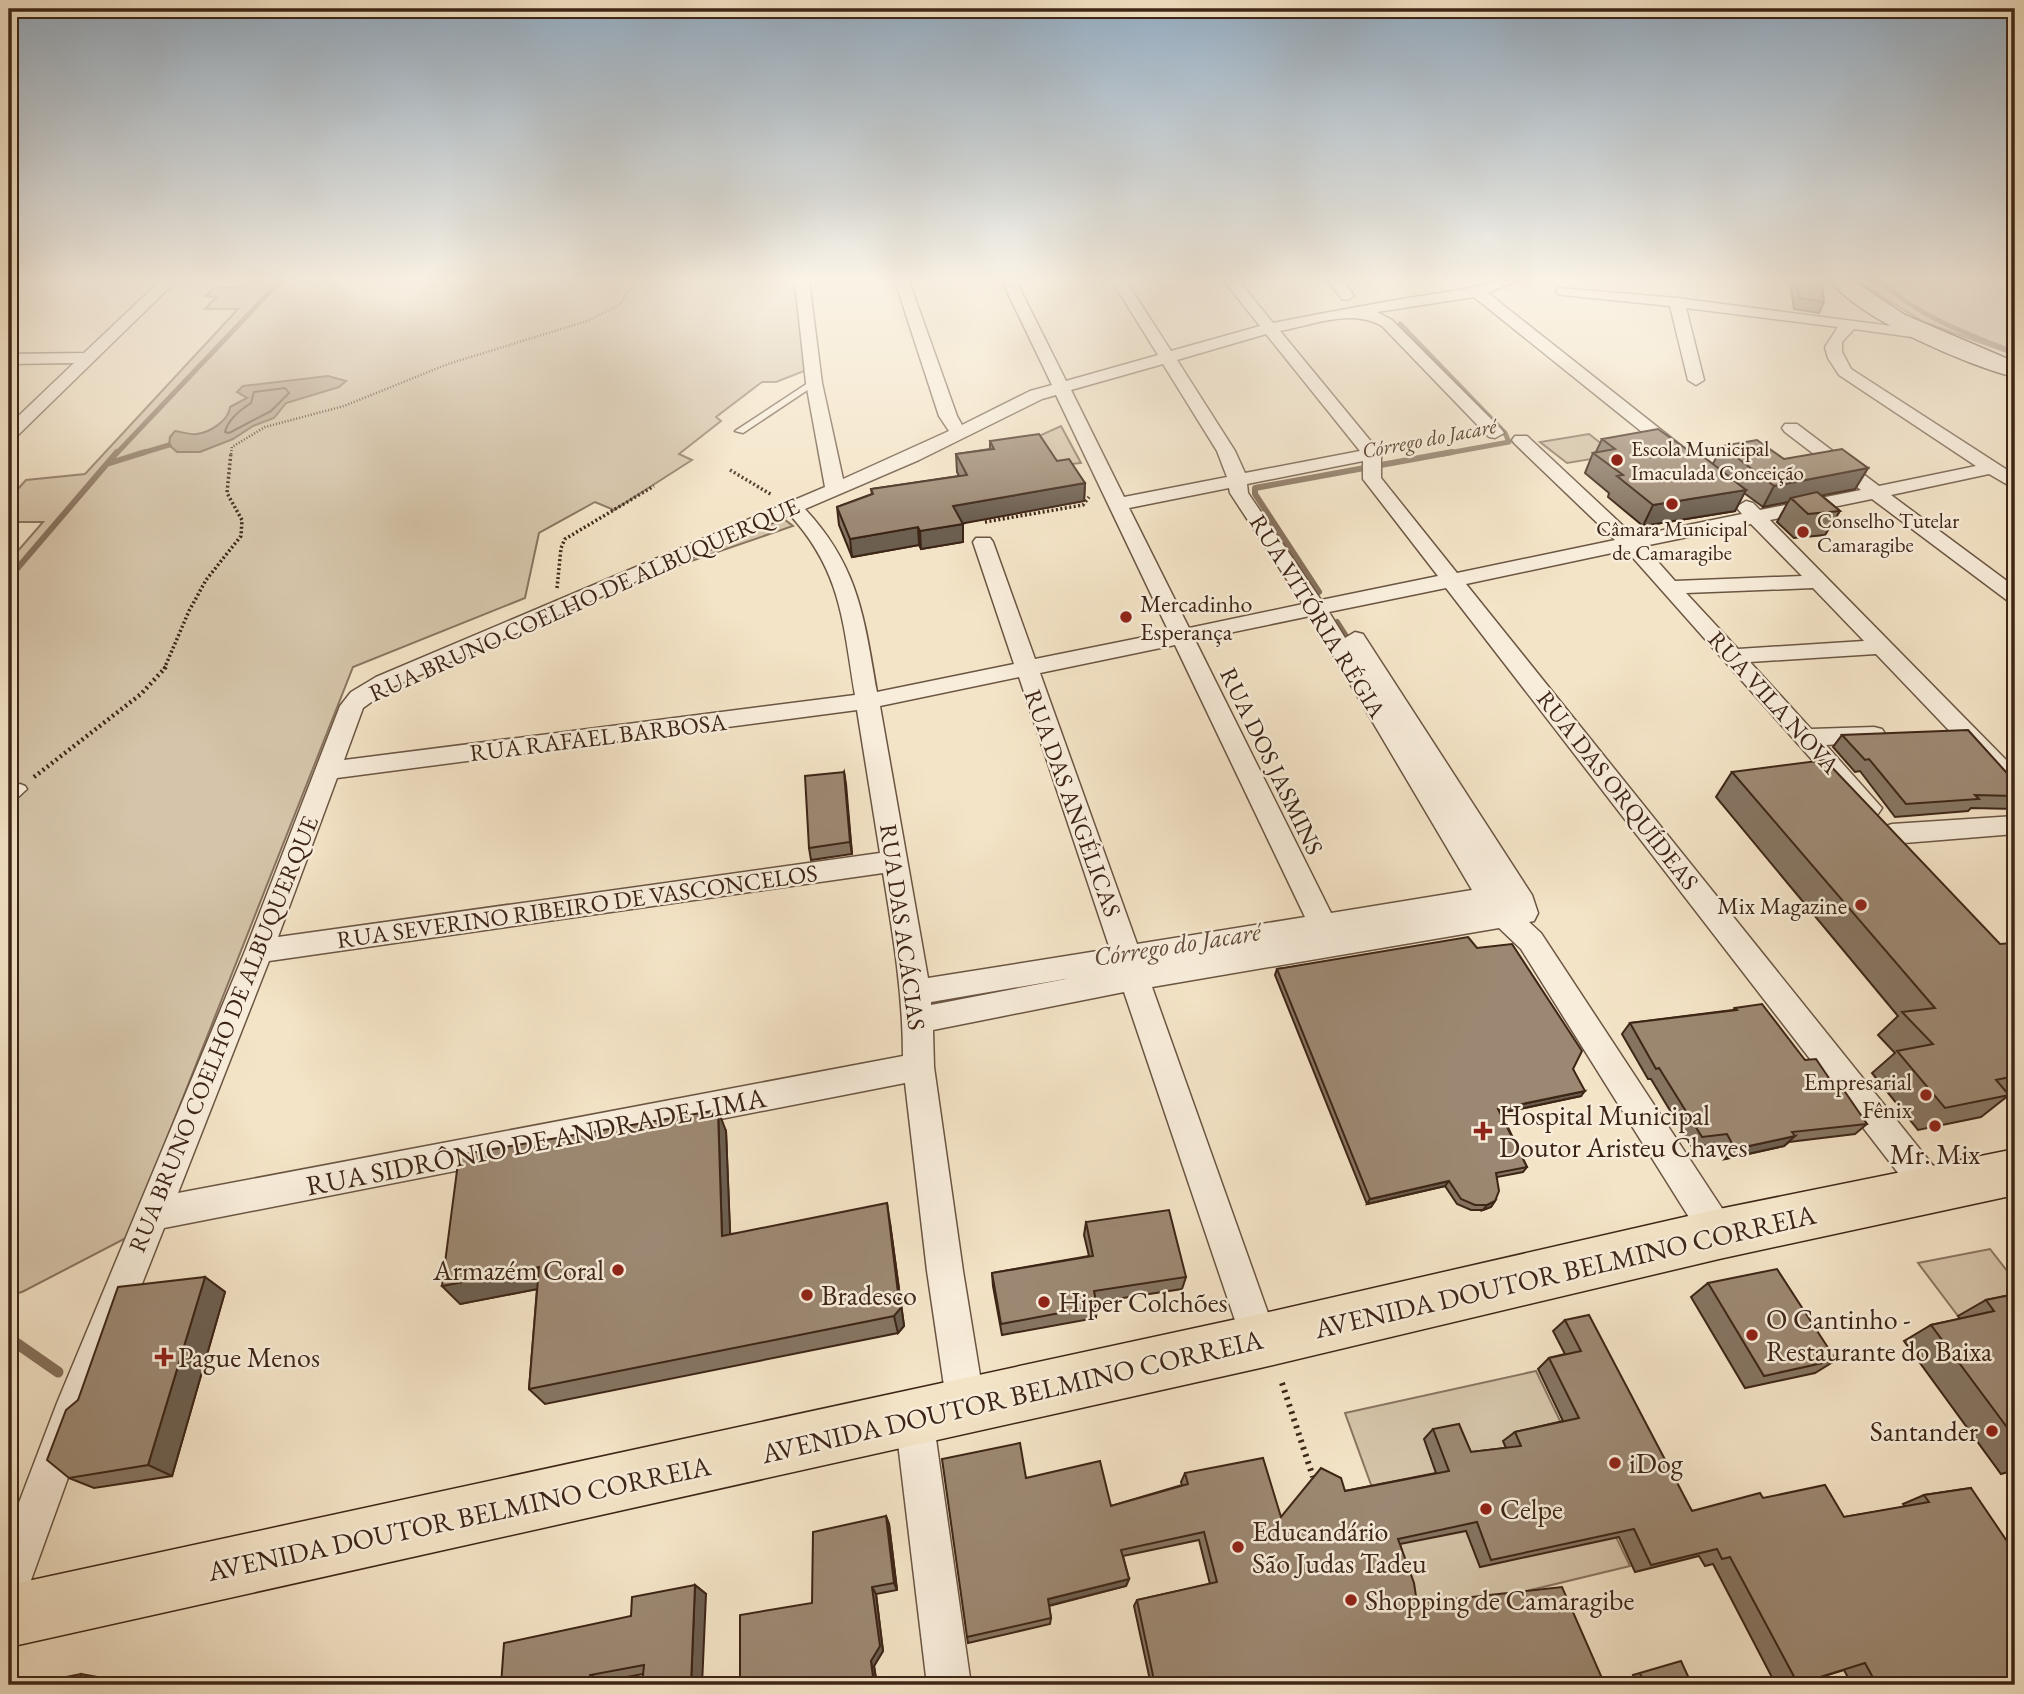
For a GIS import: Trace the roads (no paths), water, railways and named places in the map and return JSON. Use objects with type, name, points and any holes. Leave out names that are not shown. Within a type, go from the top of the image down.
[{"type":"main road","name":"AVENIDA DOUTOR BELMINO CORREIA","points":[[9,1616],[966,1406],[1271,1362],[1719,1234],[2015,1172]]},
{"type":"street","points":[[9,434],[85,360]]},
{"type":"street","points":[[811,360],[835,488]]},
{"type":"street","points":[[929,360],[948,416],[959,434]]},
{"type":"street","name":"RUA DOS JASMINS","points":[[1049,360],[1322,924]]},
{"type":"street","name":"RUA BRUNO COELHO DE ALBUQUERQUE","points":[[9,1583],[75,1403],[258,951],[352,706],[359,697],[384,682],[554,610],[784,502],[835,488],[959,434],[1014,404],[1161,360]]},
{"type":"street","name":"RUA VITÓRIA RÉGIA","points":[[1169,360],[1226,452],[1236,473],[1239,493],[1325,606],[1506,906]]},
{"type":"street","points":[[1115,499],[1372,461],[1295,360]]},
{"type":"street","points":[[1431,360],[1495,433]]},
{"type":"street","points":[[1563,360],[1696,466]]},
{"type":"street","points":[[1691,360],[1696,380]]},
{"type":"street","points":[[1836,360],[1845,372],[2015,483]]},
{"type":"street","points":[[1993,360],[2015,369]]},
{"type":"street","points":[[1791,428],[2015,597]]},
{"type":"street","name":"RUA VILA NOVA","points":[[1521,440],[1630,543],[1909,854]]},
{"type":"street","name":"RUA DAS ORQUÍDEAS","points":[[1372,461],[1371,479],[1453,579],[1931,1189]]},
{"type":"street","name":"RUA RAFAEL BARBOSA","points":[[326,771],[869,701],[1992,468]]},
{"type":"street","name":"RUA VITÓRIA RÉGIA","points":[[1260,492],[1325,606],[1506,906],[1719,1234]]},
{"type":"street","points":[[1737,499],[1758,516],[2015,784]]},
{"type":"street","name":"RUA DAS ACÁCIAS","points":[[784,502],[813,528],[842,576],[850,600],[869,701],[917,1006],[919,1068],[945,1271],[966,1406]]},
{"type":"street","name":"RUA DAS ANGÉLICAS","points":[[983,542],[1271,1362]]},
{"type":"street","points":[[1669,587],[1821,582]]},
{"type":"street","points":[[1732,656],[1883,646]]},
{"type":"street","points":[[1937,733],[1963,732]]},
{"type":"street","points":[[1806,737],[1898,734]]},
{"type":"street","points":[[1892,834],[2015,825]]},
{"type":"street","name":"RUA SEVERINO RIBEIRO DE VASCONCELOS","points":[[258,951],[895,861]]},
{"type":"street","points":[[1131,967],[1322,924],[1506,906]]},
{"type":"street","points":[[917,1006],[1131,967],[1506,906]]},
{"type":"street","name":"RUA SIDRÔNIO DE ANDRADE LIMA","points":[[153,1214],[919,1068]]},
{"type":"street","points":[[914,1418],[949,1685]]},
{"type":"lane","points":[[740,431],[814,383]]},
{"type":"water","points":[[328,376],[346,381],[339,387],[286,403],[274,418],[253,426],[233,439],[200,452],[177,452],[169,445],[170,437],[175,431],[197,434],[218,425],[230,407],[247,398],[237,392],[243,386]]},
{"type":"waterway","points":[[116,454],[205,360]]},
{"type":"waterway","name":"Córrego do Jacaré","points":[[1435,360],[1505,433],[1509,442],[1443,454]]},
{"type":"waterway","points":[[139,454],[169,445]]},
{"type":"waterway","points":[[9,578],[117,452]]},
{"type":"waterway","points":[[110,463],[145,452]]},
{"type":"waterway","name":"Córrego do Jacaré","points":[[1319,592],[1255,494],[1255,488],[1452,452]]},
{"type":"waterway","name":"Córrego do Jacaré","points":[[1337,622],[1351,644]]},
{"type":"waterway","name":"Córrego do Jacaré","points":[[9,1338],[58,1372]]},
{"type":"place","name":"Escola Municipal Imaculada Conceição","points":[[1617,460]]},
{"type":"place","name":"Câmara Municipal de Camaragibe","points":[[1672,504]]},
{"type":"place","name":"Conselho Tutelar Camaragibe","points":[[1803,532]]},
{"type":"place","name":"Mercadinho Esperança","points":[[1126,617]]},
{"type":"place","name":"Mix Magazine","points":[[1861,905]]},
{"type":"place","name":"Empresarial Fênix","points":[[1926,1095]]},
{"type":"place","name":"Mr. Mix","points":[[1935,1126]]},
{"type":"place","name":"Hospital Municipal Doutor Aristeu Chaves","points":[[1483,1131]]},
{"type":"place","name":"Armazém Coral","points":[[618,1270]]},
{"type":"place","name":"Bradesco","points":[[807,1295]]},
{"type":"place","name":"Hiper Colchões","points":[[1044,1302]]},
{"type":"place","name":"O Cantinho - Restaurante do Baixa","points":[[1752,1335]]},
{"type":"place","name":"Pague Menos","points":[[164,1357]]},
{"type":"place","name":"Santander","points":[[1992,1431]]},
{"type":"place","name":"iDog","points":[[1615,1463]]},
{"type":"place","name":"Celpe","points":[[1486,1509]]},
{"type":"place","name":"Educandário São Judas Tadeu","points":[[1238,1547]]},
{"type":"place","name":"Shopping de Camaragibe","points":[[1351,1600]]}]
